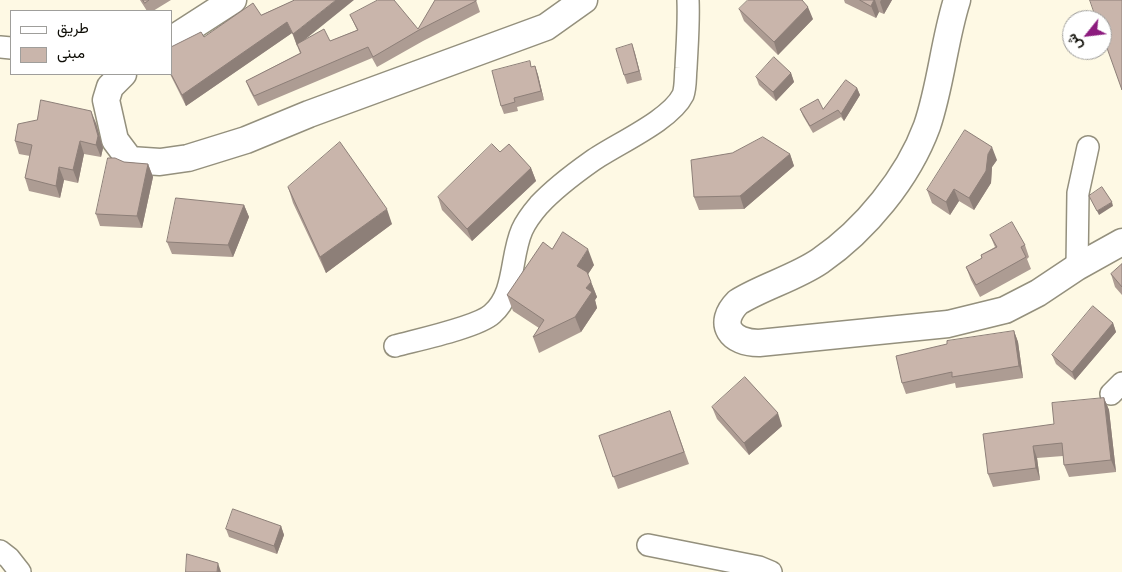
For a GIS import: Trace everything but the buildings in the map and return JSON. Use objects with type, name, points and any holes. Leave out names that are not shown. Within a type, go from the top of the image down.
[{"type":"street","points":[[172,39],[233,0]]},
{"type":"street","points":[[122,75],[110,87],[106,100],[115,140],[130,160],[160,162],[188,158],[246,140],[309,114],[546,27],[584,0]]},
{"type":"street","points":[[396,346],[461,328],[490,316],[500,307],[506,295],[522,229],[540,204],[592,161],[674,108],[683,94],[685,79],[688,0]]},
{"type":"street","points":[[957,0],[949,25],[927,125],[911,163],[884,199],[849,238],[819,262],[738,302],[730,310],[728,318],[728,326],[732,334],[739,340],[759,343],[948,324],[1005,310],[1038,293],[1077,267],[1122,242]]},
{"type":"street","points":[[1077,267],[1078,193],[1088,146]]},
{"type":"street","points":[[648,546],[759,567],[771,572]]},
{"type":"street","points":[[0,551],[20,572]]}]
